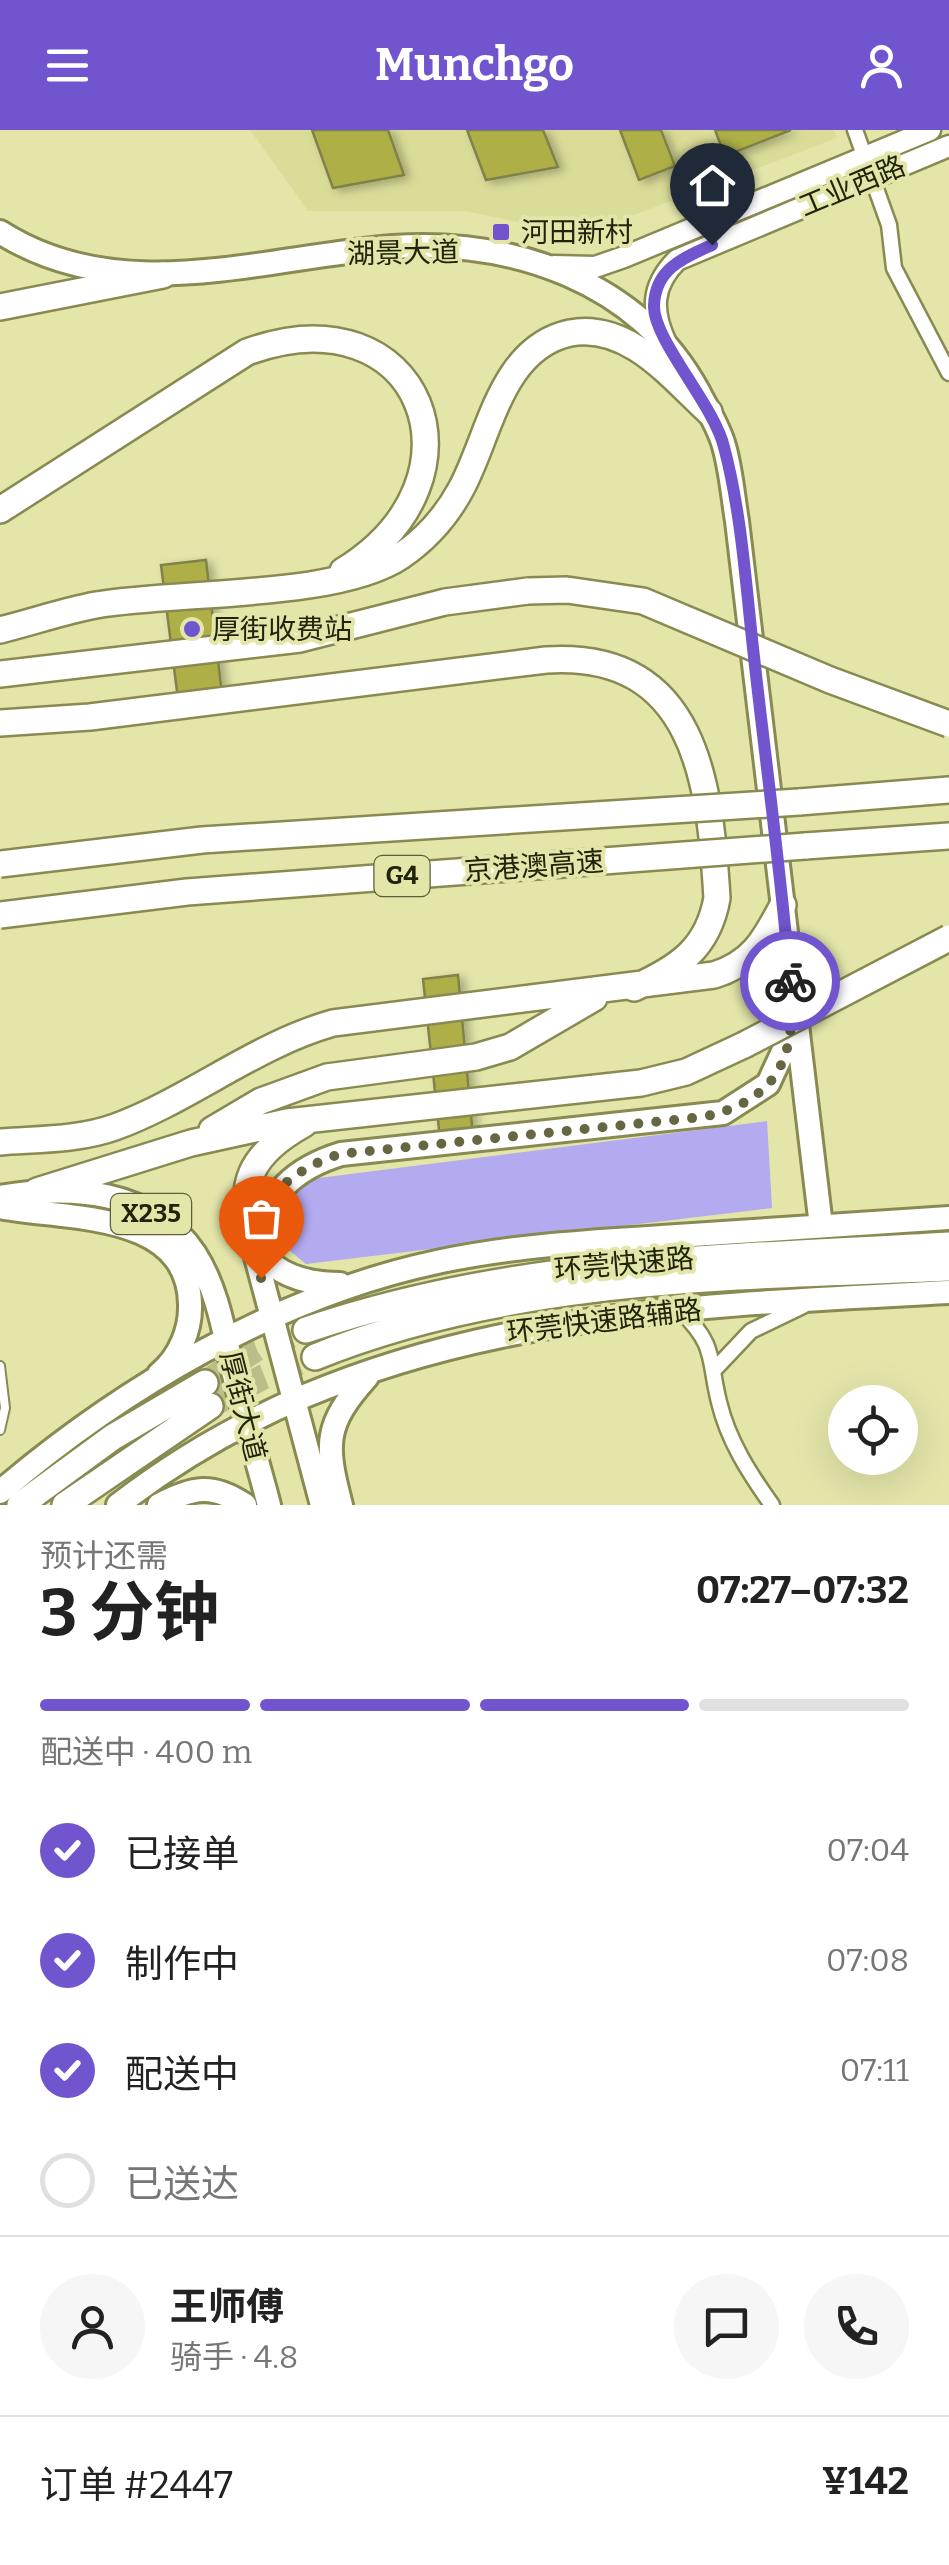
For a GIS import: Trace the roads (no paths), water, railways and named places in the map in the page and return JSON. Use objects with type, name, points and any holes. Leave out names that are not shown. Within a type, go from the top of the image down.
[{"type":"highway","points":[[0,307],[163,274]]},
{"type":"highway","points":[[0,630],[94,605],[324,582],[382,566],[427,534],[461,489],[513,375],[553,339],[584,332],[623,341],[660,366],[710,412]]},
{"type":"highway","points":[[0,510],[228,361],[290,339],[335,338],[360,346],[398,372],[420,411],[426,448],[420,487],[400,524],[381,544],[324,582]]},
{"type":"highway","points":[[0,674],[300,639],[445,602],[568,590],[643,601],[830,680],[949,724]]},
{"type":"highway","points":[[0,723],[90,717],[546,660],[588,660],[628,674],[677,714],[696,752],[716,898],[714,917],[696,950],[682,963],[568,1010],[510,1046],[476,1057],[327,1077],[261,1101],[191,1143]]},
{"type":"highway","name":"京港澳高速","points":[[0,864],[202,840],[949,790]]},
{"type":"highway","name":"京港澳高速","points":[[0,915],[186,892],[949,836]]},
{"type":"highway","points":[[0,1142],[83,1135],[116,1127],[294,1036],[333,1023],[625,989],[732,969],[760,947],[783,905]]},
{"type":"highway","points":[[36,1190],[191,1143],[313,1119],[641,1083],[686,1072],[949,938]]},
{"type":"highway","points":[[252,1242],[244,1206],[246,1183],[264,1152],[313,1119]]},
{"type":"highway","name":"环莞快速路","points":[[306,1330],[426,1293],[538,1272],[732,1254],[949,1245]]},
{"type":"highway","name":"环莞快速路","points":[[315,1357],[389,1330],[533,1299],[672,1284],[949,1268]]},
{"type":"highway","points":[[20,1505],[113,1438],[208,1394],[66,1505]]},
{"type":"main road","name":"湖景大道","points":[[0,232],[38,253],[87,270],[163,274],[394,247],[464,250],[544,266],[609,294],[667,344],[710,412],[724,444],[738,521],[795,1027],[822,1226]]},
{"type":"main road","points":[[293,1403],[252,1242],[263,1212],[297,1171],[340,1154],[723,1113],[768,1084],[795,1027]]},
{"type":"main road","name":"X235","points":[[0,1197],[36,1190]]},
{"type":"main road","name":"厚街大道","points":[[36,1190],[99,1194],[154,1216],[196,1255],[218,1308],[269,1505]]},
{"type":"main road","points":[[0,1207],[120,1223],[150,1238],[172,1256],[185,1276],[189,1323],[166,1368],[142,1389]]},
{"type":"main road","points":[[0,1492],[86,1424],[142,1389],[270,1319],[354,1284],[436,1262],[557,1244],[949,1218]]},
{"type":"main road","points":[[252,1242],[270,1263],[298,1280],[354,1284]]},
{"type":"main road","name":"环莞快速路辅路","points":[[118,1505],[246,1425],[293,1403],[372,1371],[496,1333],[582,1318],[949,1292]]},
{"type":"main road","points":[[341,1505],[329,1454],[332,1421],[372,1371]]},
{"type":"main road","name":"厚街大道","points":[[293,1403],[322,1505]]},
{"type":"main road","points":[[159,1505],[203,1486],[226,1492],[245,1505]]},
{"type":"street","points":[[855,130],[889,226],[894,268],[949,374]]},
{"type":"street","name":"工业西路","points":[[544,266],[595,267],[930,130]]},
{"type":"street","name":"工业西路","points":[[667,344],[654,310],[664,274],[677,260],[949,146]]},
{"type":"street","points":[[716,1368],[751,1331],[818,1299]]},
{"type":"street","points":[[681,1311],[704,1337],[716,1368],[718,1399],[731,1438],[772,1505]]},
{"type":"lane","points":[[0,1366],[5,1408],[0,1430]]},
{"type":"tunnel","points":[[205,1383],[256,1349],[306,1330]]},
{"type":"tunnel","points":[[210,1406],[263,1377],[315,1357]]},
{"type":"place","name":"河田新村","points":[[501,232]]},
{"type":"place","name":"厚街收费站","points":[[192,629]]}]
